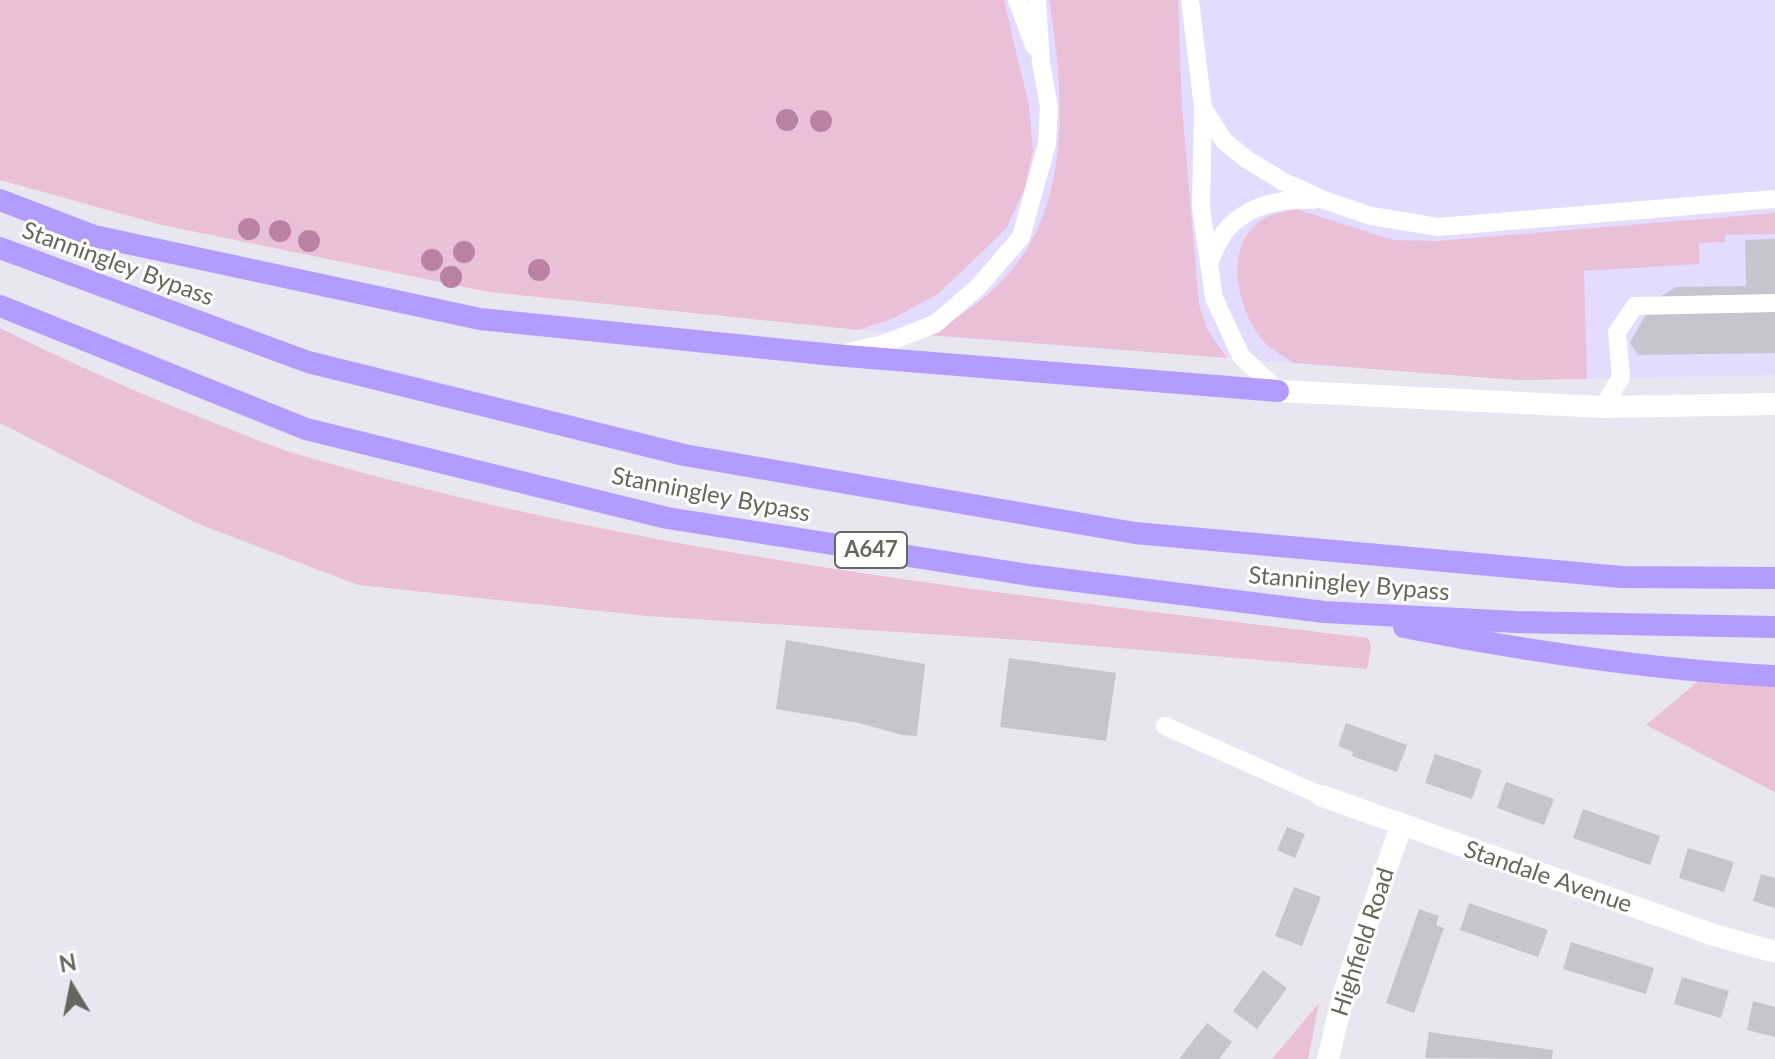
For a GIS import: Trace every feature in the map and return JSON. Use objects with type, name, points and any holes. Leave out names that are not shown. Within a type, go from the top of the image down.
[{"type":"highway","points":[[0,200],[94,236],[480,319],[834,355],[1278,391]]},
{"type":"highway","name":"Stanningley Bypass","points":[[0,248],[308,362],[684,455],[1135,533],[1622,577],[1775,578]]},
{"type":"highway","name":"Stanningley Bypass","points":[[0,306],[306,429],[667,518],[1029,575],[1324,612],[1517,622],[1775,627]]},
{"type":"highway","points":[[1324,612],[1483,643],[1708,673],[1775,676]]},
{"type":"street","points":[[1278,391],[1603,407],[1775,404]]},
{"type":"street","name":"Standale Avenue","points":[[1322,796],[1714,935],[1775,952]]},
{"type":"street","name":"Highfield Road","points":[[1328,1059],[1344,992],[1401,826]]},
{"type":"lane","points":[[1017,0],[1041,63]]},
{"type":"lane","points":[[834,355],[883,344],[935,324],[978,287],[1021,237],[1047,144],[1049,107],[1041,63],[1037,0]]},
{"type":"lane","points":[[1190,0],[1203,108],[1201,208],[1214,298],[1241,356],[1278,391]]},
{"type":"lane","points":[[1203,108],[1224,141],[1246,159],[1284,182],[1371,216],[1438,227],[1775,199]]},
{"type":"lane","points":[[1209,263],[1225,231],[1244,215],[1285,198],[1324,200]]},
{"type":"lane","points":[[1603,407],[1621,377],[1617,332],[1635,306],[1775,303]]},
{"type":"lane","points":[[1165,726],[1322,796]]},
{"type":"shaded area","points":[[0,0],[1004,0],[1029,106],[1033,150],[1025,188],[1006,229],[938,294],[894,318],[859,330],[489,292],[162,225],[0,180]]},
{"type":"shaded area","points":[[1004,0],[1775,0],[1775,375],[1516,380],[859,330],[894,318],[938,294],[1006,229],[1029,106]]},
{"type":"shaded area","points":[[1049,0],[1178,0],[1182,107],[1199,304],[1207,329],[1227,358],[928,335],[994,289],[1020,260],[1039,227],[1051,191],[1058,154],[1060,115],[1055,37]]},
{"type":"shaded area","points":[[1296,209],[1393,240],[1436,241],[1775,213],[1775,234],[1725,235],[1725,242],[1699,243],[1699,264],[1584,271],[1587,379],[1516,380],[1294,363],[1270,347],[1254,328],[1246,312],[1238,277],[1238,259],[1242,243],[1251,229],[1269,216]]},
{"type":"shaded area","points":[[0,328],[112,381],[272,446],[431,490],[696,546],[830,568],[964,588],[1368,638],[1371,646],[1367,669],[1022,640],[647,616],[358,585],[196,523],[0,423]]},
{"type":"shaded area","points":[[1708,673],[1775,676],[1775,792],[1646,725]]},
{"type":"shaded area","points":[[1319,1003],[1308,1059],[1272,1059]]},
{"type":"building","points":[[1775,239],[1775,353],[1638,355],[1630,343],[1653,301],[1676,287],[1746,286],[1745,240]]},
{"type":"building","points":[[786,640],[925,664],[917,736],[776,709]]},
{"type":"building","points":[[1009,658],[1116,673],[1106,741],[1000,727]]},
{"type":"building","points":[[1346,723],[1407,745],[1397,772],[1352,756],[1353,752],[1338,746]]},
{"type":"building","points":[[1435,754],[1482,770],[1472,799],[1425,783]]},
{"type":"building","points":[[1506,782],[1554,799],[1544,825],[1497,808]]},
{"type":"building","points":[[1583,809],[1660,836],[1650,865],[1573,838]]},
{"type":"building","points":[[1287,827],[1305,834],[1295,858],[1277,850]]},
{"type":"building","points":[[1688,848],[1734,862],[1724,892],[1679,878]]},
{"type":"building","points":[[1761,874],[1775,878],[1775,908],[1753,901]]},
{"type":"building","points":[[1294,887],[1321,897],[1302,946],[1275,936]]},
{"type":"building","points":[[1469,903],[1548,930],[1538,957],[1460,930]]},
{"type":"building","points":[[1419,909],[1439,916],[1436,925],[1444,928],[1414,1013],[1386,1003]]},
{"type":"building","points":[[1571,942],[1654,968],[1646,994],[1563,969]]},
{"type":"building","points":[[1263,970],[1287,988],[1257,1029],[1233,1011]]},
{"type":"building","points":[[1682,977],[1729,991],[1721,1018],[1674,1004]]},
{"type":"building","points":[[1753,1001],[1775,1007],[1775,1037],[1747,1030]]},
{"type":"building","points":[[1207,1023],[1232,1042],[1219,1059],[1179,1059]]},
{"type":"building","points":[[1429,1032],[1553,1050],[1552,1059],[1425,1058]]}]
